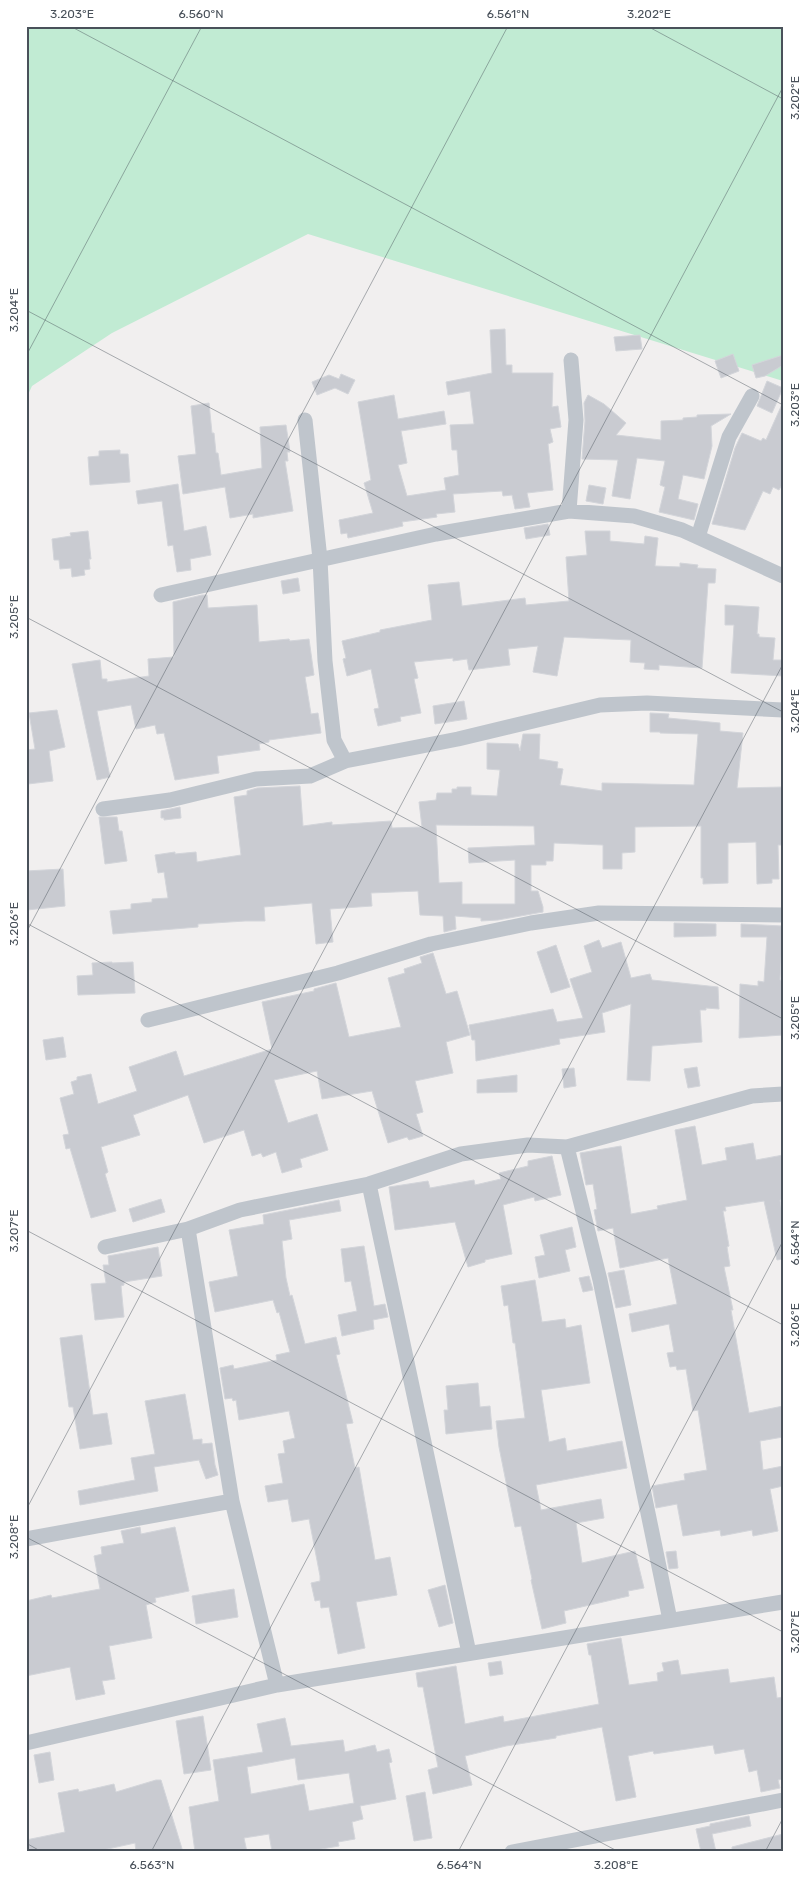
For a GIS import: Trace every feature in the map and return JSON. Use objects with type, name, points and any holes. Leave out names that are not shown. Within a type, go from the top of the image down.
[{"type":"street","points":[[569,511],[576,420],[571,360]]},
{"type":"street","points":[[698,537],[729,437],[752,396]]},
{"type":"street","points":[[305,420],[320,560],[325,660],[333,732],[334,740],[345,761]]},
{"type":"street","points":[[161,595],[436,534],[569,511],[634,516],[682,530],[783,576]]},
{"type":"street","points":[[103,809],[170,800],[256,779],[310,776],[345,761],[458,739],[600,705],[647,703],[783,710]]},
{"type":"street","points":[[148,1020],[338,973],[430,944],[531,923],[599,913],[783,915]]},
{"type":"street","points":[[105,1247],[188,1229],[240,1210],[369,1184],[461,1154],[528,1145],[567,1147],[752,1096],[783,1094]]},
{"type":"street","points":[[567,1147],[600,1280],[670,1620]]},
{"type":"street","points":[[369,1184],[469,1653]]},
{"type":"street","points":[[188,1229],[232,1501],[277,1685]]},
{"type":"street","points":[[26,1539],[232,1501]]},
{"type":"street","points":[[26,1743],[277,1685],[783,1602]]},
{"type":"street","points":[[512,1852],[783,1800]]},
{"type":"green space","points":[[26,26],[783,26],[783,381],[308,234],[112,333],[32,386],[26,399]]},
{"type":"building","points":[[505,329],[506,365],[512,365],[512,373],[553,373],[552,407],[558,406],[561,427],[550,429],[553,442],[548,444],[553,490],[527,493],[530,507],[515,509],[512,495],[503,496],[502,491],[453,494],[455,512],[436,514],[437,517],[402,522],[403,526],[348,538],[347,533],[341,534],[339,520],[373,513],[364,483],[371,480],[358,402],[394,395],[398,419],[444,411],[446,424],[401,431],[407,463],[398,465],[407,496],[446,490],[444,478],[459,475],[457,450],[452,450],[450,425],[474,424],[470,391],[448,395],[446,382],[492,373],[490,330]]},
{"type":"building","points":[[640,335],[642,349],[616,351],[614,337]]},
{"type":"building","points":[[733,354],[739,371],[721,378],[715,361]]},
{"type":"building","points":[[783,355],[783,365],[765,376],[756,378],[752,365]]},
{"type":"building","points":[[341,374],[355,380],[348,394],[335,388],[317,395],[312,382],[329,375],[339,379]]},
{"type":"building","points":[[767,381],[783,388],[772,413],[757,406]]},
{"type":"building","points":[[588,395],[604,404],[626,423],[616,435],[661,440],[661,421],[683,420],[683,418],[697,417],[697,415],[731,414],[711,426],[712,446],[704,479],[683,475],[678,499],[698,504],[694,520],[659,512],[665,487],[660,485],[665,461],[637,458],[630,499],[612,496],[618,460],[582,459],[585,421],[584,403]]},
{"type":"building","points":[[783,402],[783,483],[779,490],[773,487],[770,494],[763,491],[745,530],[712,524],[735,448],[742,433],[761,441],[763,438],[766,440]]},
{"type":"building","points":[[209,403],[212,433],[214,433],[221,475],[262,468],[260,427],[286,425],[290,452],[287,452],[288,461],[285,461],[293,511],[253,518],[253,514],[230,518],[225,487],[183,494],[178,456],[196,454],[191,406]]},
{"type":"building","points":[[120,450],[120,454],[128,454],[130,482],[90,485],[88,457],[99,456],[99,451]]},
{"type":"building","points":[[178,484],[184,531],[206,526],[211,555],[190,559],[191,570],[177,572],[173,545],[168,546],[162,501],[138,504],[136,491]]},
{"type":"building","points":[[589,485],[606,488],[603,504],[586,501]]},
{"type":"building","points":[[548,524],[550,535],[526,539],[524,528]]},
{"type":"building","points":[[88,531],[91,559],[89,559],[90,569],[84,570],[85,575],[72,577],[71,568],[60,569],[59,560],[54,560],[52,539],[71,536],[70,533]]},
{"type":"building","points":[[585,531],[610,531],[610,541],[644,544],[645,536],[658,538],[655,566],[680,567],[680,563],[698,565],[697,568],[716,569],[715,583],[708,583],[702,668],[659,665],[659,670],[644,669],[645,663],[630,662],[631,640],[564,637],[557,676],[533,672],[538,646],[508,649],[510,665],[469,670],[467,659],[453,661],[453,658],[414,662],[418,678],[414,679],[421,713],[400,717],[401,721],[378,726],[374,709],[379,708],[371,669],[347,676],[343,659],[346,658],[342,641],[380,632],[380,630],[432,620],[428,585],[459,582],[462,606],[525,598],[526,605],[569,601],[566,557],[587,555]]},
{"type":"building","points":[[298,578],[300,591],[283,594],[281,581]]},
{"type":"building","points":[[207,595],[208,608],[257,605],[259,642],[309,639],[314,675],[305,677],[311,714],[318,713],[321,733],[269,740],[269,742],[259,744],[260,750],[217,756],[219,773],[175,780],[164,733],[157,734],[155,725],[136,729],[131,705],[97,711],[110,777],[97,780],[72,664],[100,660],[102,679],[107,679],[107,682],[149,676],[148,659],[174,657],[173,602]]},
{"type":"building","points":[[725,605],[759,607],[757,634],[759,634],[759,637],[775,638],[773,660],[783,660],[783,676],[731,673],[734,625],[725,625]]},
{"type":"building","points":[[464,701],[467,719],[435,724],[433,706]]},
{"type":"building","points":[[57,710],[65,747],[49,751],[53,781],[28,784],[26,750],[35,749],[29,713]]},
{"type":"building","points":[[650,713],[669,714],[668,718],[720,723],[720,731],[743,733],[737,788],[783,787],[783,845],[778,845],[779,879],[772,879],[772,883],[757,884],[756,842],[728,843],[728,883],[703,884],[703,878],[701,878],[701,826],[635,827],[635,852],[622,853],[622,869],[603,869],[603,845],[554,843],[553,861],[546,861],[546,865],[531,865],[531,891],[538,891],[543,912],[481,921],[481,918],[455,916],[456,929],[444,932],[443,916],[420,915],[418,891],[371,893],[372,906],[330,909],[333,942],[316,944],[312,903],[264,907],[265,921],[198,924],[198,927],[113,934],[110,911],[131,909],[131,904],[152,902],[152,899],[168,898],[164,872],[158,873],[155,855],[175,852],[175,854],[196,852],[197,862],[241,855],[234,797],[247,795],[247,791],[257,788],[300,786],[303,826],[332,822],[332,825],[391,821],[392,828],[422,827],[419,802],[436,800],[437,793],[452,793],[452,789],[457,789],[457,787],[471,787],[471,795],[497,796],[500,770],[487,769],[487,743],[518,744],[520,751],[523,734],[540,734],[539,759],[558,762],[557,768],[563,769],[560,785],[602,791],[602,783],[694,785],[698,734],[650,732]],"holes":[[[436,825],[534,826],[535,845],[468,848],[469,863],[515,860],[515,904],[462,904],[462,882],[439,883]]]},
{"type":"building","points":[[180,807],[181,818],[164,820],[164,818],[161,818],[161,811]]},
{"type":"building","points":[[99,817],[117,817],[119,831],[122,831],[127,861],[105,864]]},
{"type":"building","points":[[63,869],[65,906],[27,910],[26,871]]},
{"type":"building","points":[[674,923],[716,924],[716,936],[674,937]]},
{"type":"building","points":[[741,924],[783,926],[780,980],[783,980],[783,1035],[739,1038],[740,984],[758,986],[758,981],[764,982],[767,937],[741,937]]},
{"type":"building","points":[[599,940],[602,948],[621,942],[631,978],[650,974],[652,980],[718,987],[719,1009],[706,1008],[706,1010],[700,1010],[702,1042],[652,1046],[650,1081],[627,1080],[631,1004],[602,1013],[605,1032],[559,1039],[560,1044],[476,1061],[475,1040],[472,1040],[469,1025],[553,1009],[557,1022],[583,1018],[570,979],[592,972],[584,946]]},
{"type":"building","points":[[556,945],[570,987],[551,993],[537,952]]},
{"type":"building","points":[[433,953],[446,994],[457,991],[470,1035],[446,1042],[453,1073],[415,1081],[423,1112],[416,1114],[423,1136],[409,1140],[407,1137],[388,1143],[372,1091],[322,1099],[317,1071],[274,1080],[288,1123],[317,1114],[328,1150],[300,1159],[302,1167],[282,1173],[276,1152],[263,1157],[261,1153],[252,1156],[244,1130],[204,1143],[188,1095],[133,1115],[140,1135],[101,1147],[108,1172],[105,1174],[116,1211],[91,1218],[70,1148],[66,1149],[63,1135],[69,1134],[60,1098],[74,1094],[71,1082],[77,1080],[77,1077],[91,1074],[98,1104],[137,1091],[129,1067],[176,1051],[184,1076],[272,1049],[262,1002],[314,991],[314,989],[336,983],[349,1037],[401,1027],[388,978],[405,973],[404,969],[422,963],[420,957]]},
{"type":"building","points":[[133,962],[135,993],[78,995],[77,976],[93,975],[92,963]]},
{"type":"building","points":[[63,1037],[66,1057],[46,1060],[43,1040]]},
{"type":"building","points":[[697,1067],[700,1086],[688,1088],[684,1069]]},
{"type":"building","points":[[574,1068],[576,1086],[564,1088],[562,1069]]},
{"type":"building","points":[[517,1075],[517,1092],[477,1093],[477,1080]]},
{"type":"building","points":[[695,1126],[702,1165],[727,1160],[725,1148],[753,1143],[756,1160],[783,1155],[783,1200],[780,1200],[783,1218],[783,1259],[777,1260],[764,1201],[725,1207],[726,1211],[723,1211],[729,1246],[727,1247],[730,1266],[724,1267],[733,1310],[731,1310],[749,1413],[783,1406],[783,1437],[760,1441],[763,1470],[783,1466],[783,1486],[770,1489],[778,1531],[753,1536],[752,1530],[721,1536],[720,1530],[683,1536],[677,1504],[656,1508],[652,1486],[685,1480],[684,1474],[707,1470],[698,1410],[693,1411],[686,1369],[677,1370],[676,1366],[670,1367],[667,1353],[674,1352],[669,1324],[632,1332],[629,1314],[677,1304],[668,1258],[620,1268],[613,1228],[598,1231],[594,1210],[597,1209],[593,1184],[586,1185],[580,1153],[621,1146],[631,1214],[658,1209],[657,1206],[687,1200],[675,1130]]},
{"type":"building","points":[[552,1156],[561,1195],[535,1201],[534,1197],[503,1205],[512,1254],[485,1260],[485,1262],[468,1267],[455,1222],[395,1230],[389,1187],[428,1181],[430,1188],[474,1180],[475,1185],[501,1179],[499,1173],[528,1166],[528,1161]]},
{"type":"building","points":[[161,1199],[165,1212],[133,1222],[129,1209]]},
{"type":"building","points":[[339,1200],[341,1211],[289,1220],[292,1239],[282,1241],[286,1278],[305,1344],[336,1337],[340,1354],[336,1355],[353,1423],[346,1424],[355,1468],[359,1467],[375,1560],[390,1557],[397,1595],[356,1602],[365,1648],[338,1654],[329,1607],[321,1608],[320,1600],[315,1601],[311,1583],[320,1581],[320,1576],[309,1519],[292,1522],[288,1499],[268,1502],[265,1486],[283,1483],[278,1454],[285,1453],[283,1441],[295,1438],[289,1411],[239,1420],[236,1400],[233,1401],[232,1398],[225,1399],[220,1368],[233,1365],[234,1369],[277,1360],[276,1355],[290,1352],[279,1312],[277,1313],[273,1300],[215,1312],[209,1282],[238,1276],[229,1230],[264,1224],[263,1215]]},
{"type":"building","points":[[572,1227],[576,1247],[565,1250],[570,1271],[539,1278],[535,1257],[545,1255],[540,1235]]},
{"type":"building","points":[[364,1246],[374,1306],[385,1304],[388,1317],[373,1320],[374,1329],[342,1336],[338,1315],[357,1311],[351,1281],[345,1282],[341,1249]]},
{"type":"building","points":[[158,1247],[162,1276],[124,1282],[124,1285],[121,1286],[124,1317],[95,1320],[91,1284],[106,1283],[103,1265],[109,1265],[108,1256]]},
{"type":"building","points":[[624,1270],[631,1305],[616,1308],[608,1273]]},
{"type":"building","points":[[589,1276],[593,1290],[583,1292],[579,1278]]},
{"type":"building","points":[[535,1280],[542,1322],[565,1319],[566,1328],[581,1325],[590,1383],[541,1390],[549,1442],[565,1438],[567,1451],[622,1441],[627,1468],[536,1485],[541,1510],[601,1499],[604,1518],[576,1523],[582,1563],[635,1551],[644,1588],[628,1591],[629,1596],[564,1611],[566,1623],[542,1629],[521,1526],[515,1527],[499,1447],[496,1421],[525,1418],[515,1343],[513,1343],[508,1305],[504,1306],[501,1286]]},
{"type":"building","points":[[82,1335],[93,1415],[107,1413],[112,1444],[80,1449],[73,1407],[69,1407],[60,1338]]},
{"type":"building","points":[[478,1383],[480,1407],[490,1406],[492,1429],[446,1434],[444,1410],[448,1410],[446,1386]]},
{"type":"building","points":[[185,1394],[193,1440],[202,1439],[202,1444],[212,1443],[218,1475],[206,1479],[199,1460],[154,1467],[158,1491],[80,1505],[78,1491],[135,1480],[131,1458],[155,1454],[145,1401]]},
{"type":"building","points":[[140,1527],[141,1534],[175,1527],[189,1591],[155,1598],[156,1602],[146,1605],[152,1638],[109,1646],[115,1679],[102,1681],[105,1694],[76,1700],[70,1667],[26,1676],[26,1601],[51,1595],[52,1598],[100,1589],[94,1556],[102,1554],[101,1547],[124,1543],[121,1531]]},
{"type":"building","points":[[676,1551],[678,1568],[669,1569],[666,1552]]},
{"type":"building","points":[[445,1585],[453,1623],[439,1627],[428,1590]]},
{"type":"building","points":[[234,1589],[238,1617],[196,1624],[192,1596]]},
{"type":"building","points":[[621,1638],[629,1685],[658,1681],[657,1673],[664,1671],[662,1663],[678,1660],[681,1675],[728,1669],[730,1683],[774,1677],[777,1698],[783,1697],[783,1779],[778,1780],[780,1788],[761,1792],[757,1770],[749,1772],[744,1749],[715,1754],[713,1745],[654,1754],[653,1751],[628,1756],[636,1797],[616,1801],[602,1727],[465,1756],[472,1785],[433,1794],[428,1770],[438,1767],[423,1687],[418,1687],[416,1673],[456,1666],[465,1724],[503,1716],[504,1722],[599,1704],[591,1655],[589,1655],[587,1644]]},
{"type":"building","points":[[501,1661],[503,1674],[490,1676],[488,1663]]},
{"type":"building","points":[[203,1716],[211,1770],[184,1774],[176,1721]]},
{"type":"building","points":[[285,1718],[291,1746],[343,1740],[345,1752],[375,1745],[377,1752],[389,1749],[392,1762],[389,1763],[396,1799],[360,1806],[363,1819],[352,1822],[355,1839],[338,1842],[339,1846],[304,1852],[272,1852],[269,1834],[244,1838],[247,1852],[195,1852],[189,1807],[219,1801],[213,1760],[263,1752],[257,1724]],"holes":[[[295,1758],[298,1780],[349,1773],[354,1803],[309,1811],[304,1784],[251,1794],[247,1767]]]},
{"type":"building","points":[[50,1752],[54,1780],[39,1783],[34,1755]]},
{"type":"building","points":[[161,1780],[183,1852],[136,1852],[135,1843],[94,1852],[26,1852],[26,1840],[65,1832],[58,1793],[78,1789],[79,1792],[114,1784],[116,1792]]},
{"type":"building","points":[[425,1792],[432,1838],[414,1841],[406,1796]]},
{"type":"building","points":[[749,1816],[751,1826],[712,1834],[716,1852],[701,1852],[696,1829],[710,1826],[710,1824]]},
{"type":"building","points":[[783,1834],[783,1852],[732,1852],[732,1847]]}]
